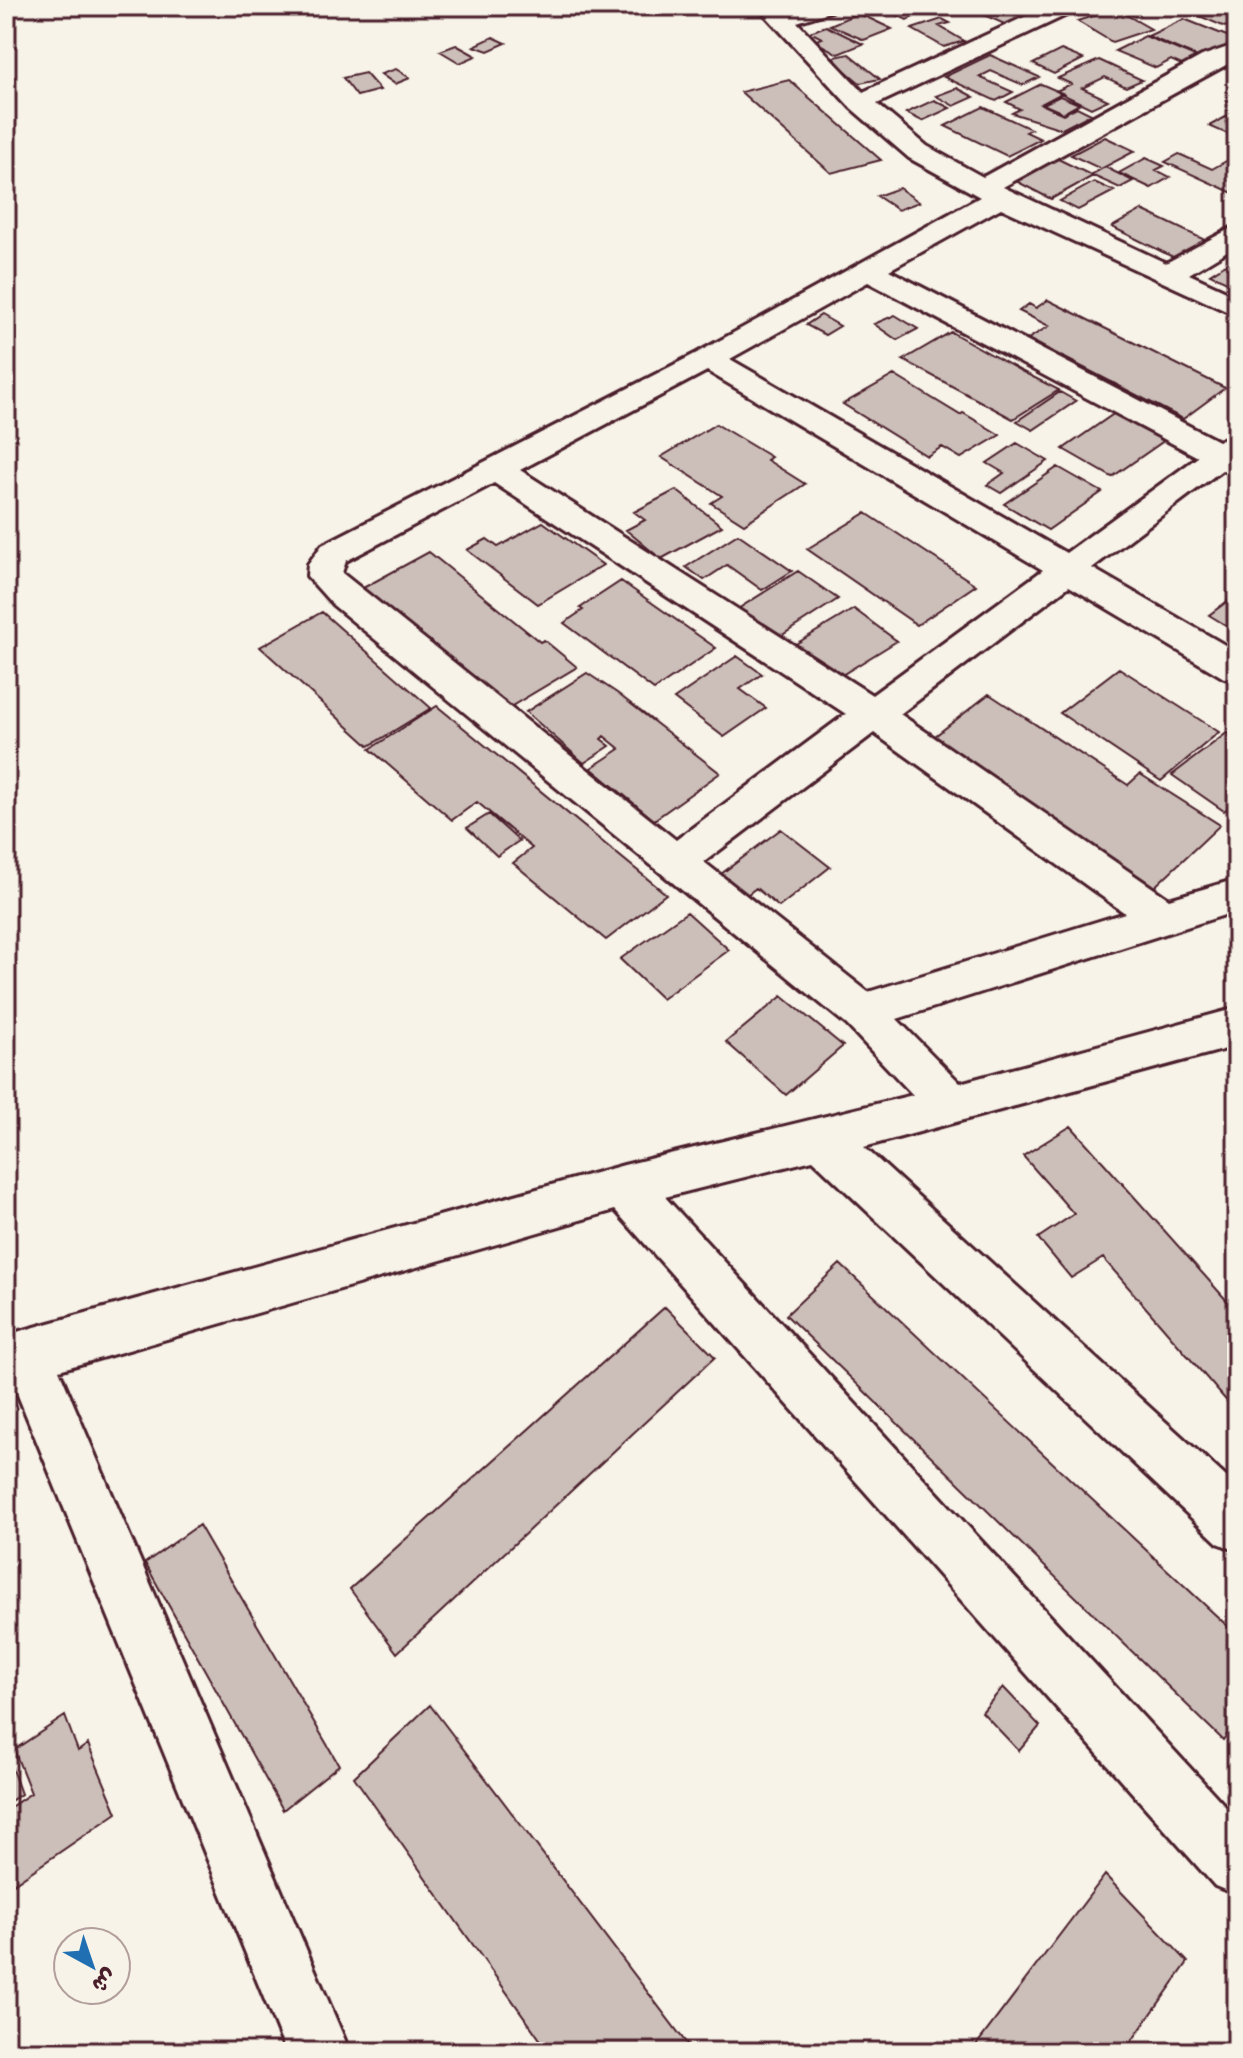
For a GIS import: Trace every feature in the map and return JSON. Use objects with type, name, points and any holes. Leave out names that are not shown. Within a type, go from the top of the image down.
[{"type":"street","points":[[775,13],[824,6]]},
{"type":"street","points":[[860,103],[1067,6]]},
{"type":"street","points":[[775,13],[860,103],[918,152],[991,192],[1237,307]]},
{"type":"street","points":[[952,1105],[862,1012],[345,597],[324,576],[325,564],[334,553],[708,359],[866,270],[1211,61],[1237,51]]},
{"type":"street","points":[[1168,274],[1237,233]]},
{"type":"street","points":[[675,862],[1068,568],[1232,455],[866,270]]},
{"type":"street","points":[[708,359],[1237,669]]},
{"type":"street","points":[[497,470],[875,715],[1161,916]]},
{"type":"street","points":[[862,1012],[1161,916],[1237,895]]},
{"type":"street","points":[[318,2052],[16,1357],[624,1186],[952,1105],[1237,1027]]},
{"type":"street","points":[[820,1136],[1237,1524]]},
{"type":"street","points":[[624,1186],[1237,1864]]},
{"type":"building","points":[[565,6],[591,6],[595,11],[573,15]]},
{"type":"building","points":[[878,6],[911,6],[924,12],[907,20]]},
{"type":"building","points":[[989,6],[1019,6],[1036,13],[1009,26],[977,12]]},
{"type":"building","points":[[1204,6],[1237,6],[1237,22],[1225,27],[1190,12]]},
{"type":"building","points":[[953,7],[937,14],[922,8]]},
{"type":"building","points":[[1116,9],[1151,29],[1112,42],[1077,21]]},
{"type":"building","points":[[858,13],[892,29],[864,40],[830,25]]},
{"type":"building","points":[[942,19],[950,23],[939,26],[964,41],[944,47],[912,29]]},
{"type":"building","points":[[1184,19],[1237,42],[1202,59],[1148,36]]},
{"type":"building","points":[[826,26],[863,44],[838,54],[814,41],[822,38],[810,32]]},
{"type":"building","points":[[1145,36],[1200,59],[1186,67],[1171,60],[1156,68],[1115,51]]},
{"type":"building","points":[[493,37],[506,43],[488,51],[474,46]]},
{"type":"building","points":[[456,45],[476,56],[460,63],[440,51]]},
{"type":"building","points":[[1061,50],[1083,59],[1054,74],[1033,64]]},
{"type":"building","points":[[849,54],[880,79],[860,83],[830,58]]},
{"type":"building","points":[[990,55],[1039,77],[1023,85],[991,71],[979,77],[1013,92],[996,101],[944,77]]},
{"type":"building","points":[[1099,60],[1142,80],[1126,87],[1105,77],[1082,88],[1108,100],[1091,108],[1056,91],[1071,84],[1058,78]]},
{"type":"building","points":[[396,69],[410,78],[395,84],[381,74]]},
{"type":"building","points":[[365,73],[380,90],[357,96],[343,78]]},
{"type":"building","points":[[789,80],[881,160],[831,173],[741,92]]},
{"type":"building","points":[[1041,84],[1062,93],[1041,104],[1063,114],[1077,107],[1091,114],[1062,129],[1012,113],[1020,109],[1006,102]]},
{"type":"building","points":[[957,88],[974,97],[954,106],[936,96]]},
{"type":"building","points":[[1060,96],[1079,104],[1063,113],[1043,104]]},
{"type":"building","points":[[934,100],[950,108],[922,121],[906,113]]},
{"type":"building","points":[[983,107],[1031,129],[1026,132],[1041,139],[1007,156],[945,126]]},
{"type":"building","points":[[1237,111],[1237,138],[1209,126]]},
{"type":"building","points":[[1105,137],[1135,151],[1101,169],[1071,155]]},
{"type":"building","points":[[1179,154],[1212,169],[1228,160],[1237,164],[1237,195],[1165,162]]},
{"type":"building","points":[[1054,157],[1093,176],[1051,199],[1012,179]]},
{"type":"building","points":[[1146,158],[1164,166],[1156,170],[1170,177],[1151,188],[1119,173]]},
{"type":"building","points":[[1105,167],[1133,181],[1120,188],[1091,175]]},
{"type":"building","points":[[1094,182],[1114,191],[1078,210],[1060,201]]},
{"type":"building","points":[[899,188],[919,202],[898,210],[877,196]]},
{"type":"building","points":[[1142,210],[1207,241],[1177,259],[1112,227]]},
{"type":"building","points":[[1237,257],[1237,287],[1210,274]]},
{"type":"building","points":[[1048,300],[1225,388],[1183,419],[1028,339],[1049,326],[1019,311],[1029,304],[1036,308]]},
{"type":"building","points":[[821,315],[840,326],[825,335],[806,325]]},
{"type":"building","points":[[895,315],[918,329],[897,340],[874,324]]},
{"type":"building","points":[[951,332],[1059,390],[1013,419],[903,360]]},
{"type":"building","points":[[894,375],[1000,435],[961,458],[942,447],[927,456],[843,404]]},
{"type":"building","points":[[1060,392],[1076,401],[1033,430],[1017,421]]},
{"type":"building","points":[[1115,413],[1165,440],[1112,477],[1063,449]]},
{"type":"building","points":[[716,424],[771,457],[767,460],[805,484],[744,524],[711,503],[722,496],[661,457]]},
{"type":"building","points":[[1017,443],[1048,461],[1001,493],[987,485],[1004,473],[987,463]]},
{"type":"building","points":[[1058,467],[1102,492],[1048,530],[1004,504]]},
{"type":"building","points":[[676,490],[722,526],[661,559],[626,530],[645,520],[634,512]]},
{"type":"building","points":[[866,513],[976,585],[917,625],[807,549]]},
{"type":"building","points":[[543,522],[603,565],[538,604],[467,550],[487,539],[498,547]]},
{"type":"building","points":[[738,534],[792,571],[762,590],[727,565],[704,580],[686,567]]},
{"type":"building","points":[[429,552],[540,642],[544,640],[577,667],[505,710],[363,588]]},
{"type":"building","points":[[798,571],[838,599],[773,641],[733,612]]},
{"type":"building","points":[[621,581],[716,648],[654,690],[564,623],[583,610],[580,608]]},
{"type":"building","points":[[1237,594],[1237,632],[1209,615]]},
{"type":"building","points":[[854,609],[897,641],[837,678],[794,645]]},
{"type":"building","points":[[322,612],[431,708],[369,746],[260,647]]},
{"type":"building","points":[[737,656],[762,674],[740,689],[766,708],[724,737],[674,699]]},
{"type":"building","points":[[1119,668],[1219,732],[1161,781],[1060,713]]},
{"type":"building","points":[[587,673],[720,773],[654,820],[591,768],[620,749],[604,736],[601,739],[610,746],[584,763],[526,712]]},
{"type":"building","points":[[989,694],[1128,785],[1140,774],[1220,825],[1149,892],[930,740]]},
{"type":"building","points":[[437,706],[666,894],[606,940],[513,863],[532,848],[477,802],[452,820],[370,749]]},
{"type":"building","points":[[1228,732],[1237,738],[1237,807],[1233,804],[1224,811],[1172,775]]},
{"type":"building","points":[[489,814],[519,841],[497,856],[467,828]]},
{"type":"building","points":[[781,829],[830,867],[779,907],[756,888],[739,901],[713,880]]},
{"type":"building","points":[[687,912],[729,950],[662,999],[620,959]]},
{"type":"building","points":[[782,996],[843,1046],[786,1095],[726,1042]]},
{"type":"building","points":[[1071,1126],[1237,1312],[1237,1413],[1103,1258],[1071,1278],[1038,1238],[1074,1214],[1023,1156]]},
{"type":"building","points":[[840,1264],[1237,1635],[1237,1721],[1223,1740],[786,1315]]},
{"type":"building","points":[[665,1307],[715,1357],[397,1653],[350,1589]]},
{"type":"building","points":[[199,1525],[339,1765],[283,1810],[145,1563]]},
{"type":"building","points":[[1003,1687],[1040,1726],[1019,1751],[982,1712]]},
{"type":"building","points":[[430,1705],[693,2052],[549,2052],[354,1777]]},
{"type":"building","points":[[65,1716],[78,1751],[88,1744],[117,1813],[6,1889],[6,1810],[31,1793],[14,1750]]},
{"type":"building","points":[[6,1756],[21,1794],[6,1804]]},
{"type":"building","points":[[1105,1875],[1188,1962],[1124,2052],[971,2052]]}]
